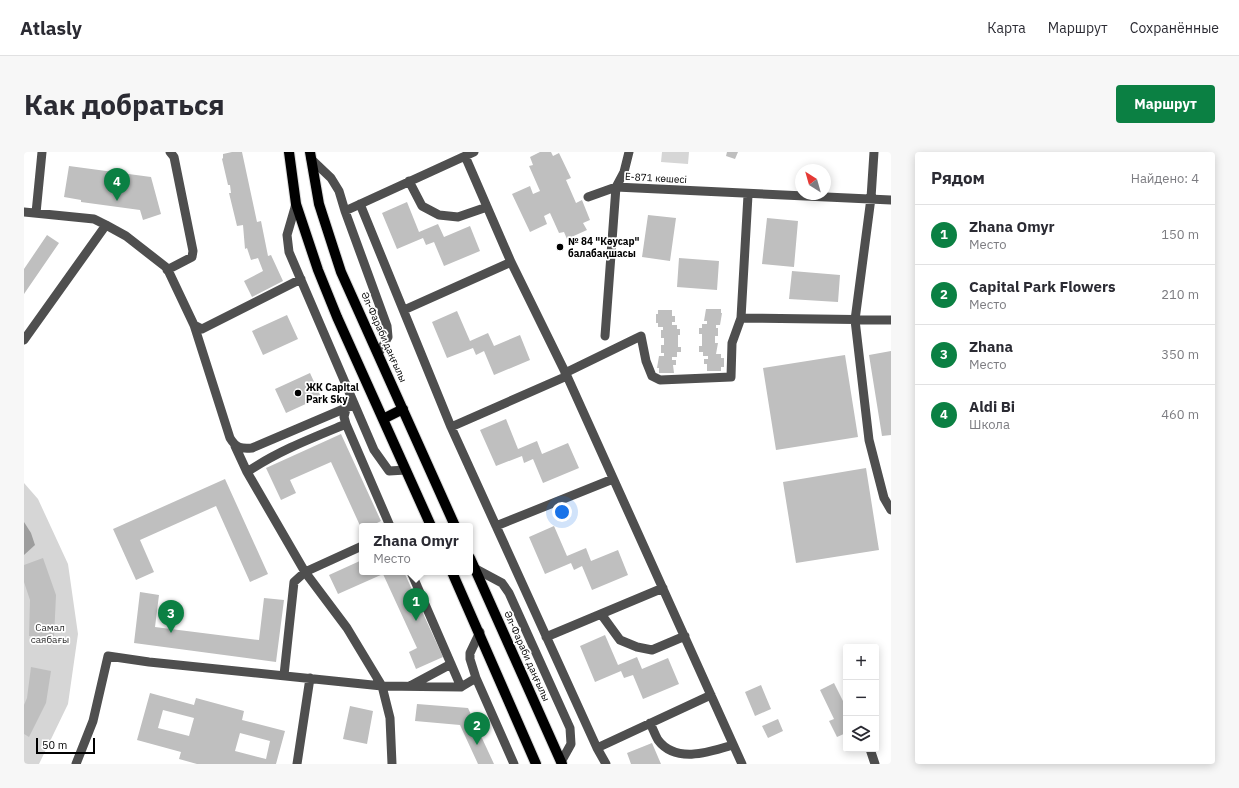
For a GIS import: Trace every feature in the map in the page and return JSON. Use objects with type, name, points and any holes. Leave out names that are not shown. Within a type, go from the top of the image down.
[{"type":"main road","points":[[289,152],[296,204],[329,297],[430,523]]},
{"type":"main road","name":"Әл-Фараби даңғылы","points":[[310,156],[319,204],[341,272],[454,523]]},
{"type":"main road","points":[[383,418],[403,409]]},
{"type":"main road","name":"Әл-Фараби даңғылы","points":[[474,568],[562,763]]},
{"type":"main road","points":[[453,575],[480,632],[536,764]]},
{"type":"street","points":[[36,213],[42,152]]},
{"type":"street","points":[[167,270],[192,257],[193,251],[174,157],[170,152]]},
{"type":"street","points":[[345,211],[474,152]]},
{"type":"street","points":[[588,197],[616,187],[624,172],[629,152]]},
{"type":"street","points":[[874,152],[871,198],[855,320],[869,440],[884,498],[891,510]]},
{"type":"street","points":[[310,156],[334,182],[339,191],[387,326],[388,337],[378,354]]},
{"type":"street","points":[[465,156],[511,262],[566,374],[742,764]]},
{"type":"street","points":[[409,181],[422,206],[439,215],[458,217],[487,207]]},
{"type":"street","name":"Е-871 көшесі","points":[[604,336],[616,187],[748,195],[871,198],[891,200]]},
{"type":"street","points":[[451,427],[566,374],[641,336],[646,361],[652,376],[660,380],[731,377],[732,343],[741,318],[748,195]]},
{"type":"street","points":[[296,204],[287,235],[289,252],[301,279],[349,407],[380,462],[389,471],[406,470]]},
{"type":"street","points":[[360,204],[370,233],[404,310],[451,427],[597,748],[606,764]]},
{"type":"street","points":[[24,212],[94,220],[126,236],[167,270],[194,325],[230,438],[247,472],[305,572],[347,628],[382,686],[390,718],[392,764]]},
{"type":"street","points":[[24,340],[106,225]]},
{"type":"street","points":[[404,310],[511,262]]},
{"type":"street","points":[[194,325],[202,329],[211,326],[301,279]]},
{"type":"street","points":[[741,318],[891,320]]},
{"type":"street","points":[[349,407],[344,417],[346,424],[389,523]]},
{"type":"street","points":[[235,446],[242,449],[252,448],[349,407]]},
{"type":"street","points":[[247,472],[280,452],[346,424]]},
{"type":"street","points":[[496,526],[613,479]]},
{"type":"street","points":[[284,675],[294,582],[305,572],[359,547]]},
{"type":"street","points":[[474,568],[502,583],[509,594],[570,728],[571,744],[562,763]]},
{"type":"street","points":[[412,575],[461,687]]},
{"type":"street","points":[[546,637],[663,588]]},
{"type":"street","points":[[601,614],[620,640],[652,650],[685,636]]},
{"type":"street","points":[[480,632],[470,653],[470,659],[476,678],[514,764]]},
{"type":"street","points":[[76,764],[94,720],[108,656],[149,662],[382,686],[461,687],[476,678]]},
{"type":"street","points":[[409,686],[451,664]]},
{"type":"street","points":[[297,764],[310,678]]},
{"type":"street","points":[[597,748],[711,695]]},
{"type":"street","points":[[650,723],[659,741],[670,752],[690,756],[734,745]]},
{"type":"street","points":[[871,752],[875,764]]},
{"type":"green space","points":[[662,152],[689,152],[688,164],[661,162]]},
{"type":"green space","name":"Самал саябағы","points":[[24,483],[38,499],[68,564],[78,634],[68,704],[39,764],[24,764]]},
{"type":"shaded area","points":[[24,522],[31,533],[35,545],[24,555]]},
{"type":"building","points":[[242,152],[257,222],[261,221],[268,256],[271,255],[283,281],[252,297],[244,281],[263,271],[258,258],[251,260],[247,248],[245,249],[243,225],[237,226],[229,193],[231,193],[230,185],[228,185],[222,159],[223,154]]},
{"type":"building","points":[[540,152],[551,152],[553,156],[559,153],[571,178],[566,180],[576,203],[582,200],[590,220],[583,223],[587,230],[567,239],[564,232],[559,233],[550,213],[544,216],[547,224],[530,232],[512,194],[530,186],[533,194],[540,191],[529,166],[533,165],[530,157]]},
{"type":"building","points":[[727,152],[738,152],[735,159],[726,156]]},
{"type":"building","points":[[69,166],[151,177],[161,214],[143,220],[140,210],[81,202],[81,200],[64,197]]},
{"type":"building","points":[[407,202],[419,232],[438,224],[444,237],[470,226],[480,251],[444,266],[434,242],[426,245],[423,238],[397,249],[382,213]]},
{"type":"building","points":[[648,215],[676,218],[670,261],[642,257]]},
{"type":"building","points":[[767,218],[798,221],[794,267],[762,264]]},
{"type":"building","points":[[47,235],[59,243],[24,294],[24,269]]},
{"type":"building","points":[[679,258],[719,261],[717,290],[677,287]]},
{"type":"building","points":[[792,271],[840,275],[838,302],[789,299]]},
{"type":"building","points":[[706,309],[721,309],[722,313],[720,325],[716,325],[716,328],[718,328],[718,336],[715,336],[715,343],[718,343],[716,354],[721,354],[721,358],[724,358],[724,367],[721,367],[721,371],[707,371],[707,364],[704,364],[704,359],[708,359],[708,356],[703,356],[703,352],[699,352],[699,346],[702,346],[702,334],[699,334],[699,328],[702,328],[702,324],[707,324],[707,321],[704,321]]},
{"type":"building","points":[[658,310],[672,310],[672,316],[675,316],[675,322],[672,322],[672,325],[677,325],[677,329],[680,329],[680,335],[678,335],[678,347],[681,347],[681,352],[677,352],[677,357],[672,357],[672,360],[676,360],[676,365],[673,365],[674,373],[659,373],[659,368],[657,368],[659,356],[664,356],[664,353],[661,353],[661,345],[664,345],[664,338],[661,338],[661,330],[663,330],[663,327],[658,327],[658,323],[656,323],[656,314],[658,314]]},
{"type":"building","points":[[457,311],[470,341],[488,333],[494,346],[520,335],[530,360],[494,375],[484,351],[476,355],[473,348],[447,358],[432,322]]},
{"type":"building","points":[[287,315],[298,339],[263,355],[252,331]]},
{"type":"building","points":[[891,351],[891,435],[882,436],[869,355]]},
{"type":"building","points":[[845,355],[858,437],[776,450],[763,368]]},
{"type":"building","name":"ЖК Capital Park Sky","points":[[310,373],[321,397],[286,413],[275,389]]},
{"type":"building","points":[[506,419],[518,449],[537,441],[542,454],[568,443],[579,468],[543,483],[533,459],[524,463],[522,456],[496,466],[480,430]]},
{"type":"building","points":[[341,434],[381,521],[377,523],[359,523],[331,462],[290,480],[296,493],[281,500],[266,468]]},
{"type":"building","points":[[866,468],[879,550],[796,563],[783,482]]},
{"type":"building","points":[[225,479],[268,574],[250,582],[216,506],[140,540],[154,572],[136,580],[113,529]]},
{"type":"building","points":[[554,526],[567,556],[586,548],[591,561],[618,550],[628,575],[592,590],[582,566],[574,570],[571,563],[545,574],[529,537]]},
{"type":"building","points":[[43,558],[56,595],[54,637],[29,636],[30,600],[24,582],[24,565]]},
{"type":"building","points":[[359,561],[359,575],[381,575],[338,594],[329,575]]},
{"type":"building","points":[[383,575],[405,575],[443,657],[416,669],[409,652],[417,648]]},
{"type":"building","points":[[140,592],[159,595],[155,627],[259,640],[264,598],[284,600],[276,662],[134,643]]},
{"type":"building","points":[[605,635],[618,665],[637,657],[642,669],[668,658],[679,684],[643,699],[633,675],[624,678],[621,671],[595,682],[580,646]]},
{"type":"building","points":[[31,667],[51,671],[46,703],[29,737],[24,734],[24,705],[27,698]]},
{"type":"building","points":[[834,683],[843,701],[843,734],[837,737],[829,721],[834,719],[820,690]]},
{"type":"building","points":[[761,685],[771,709],[755,716],[745,692]]},
{"type":"building","points":[[150,693],[194,705],[196,698],[244,711],[242,720],[285,731],[276,764],[197,764],[179,759],[181,752],[137,740]],"holes":[[[163,710],[194,718],[189,736],[158,728]],[[240,733],[270,741],[266,759],[235,751]]]},
{"type":"building","points":[[417,704],[468,708],[494,764],[478,764],[460,725],[415,721]]},
{"type":"building","points":[[350,706],[373,711],[367,744],[343,739]]},
{"type":"building","points":[[778,719],[783,731],[768,738],[762,726]]},
{"type":"building","points":[[652,743],[661,764],[631,764],[627,753]]},
{"type":"place","name":"Aldi Bi","points":[[117,201]]},
{"type":"place","name":"№ 84 \"Кәусар\" балабақшасы","points":[[560,247]]},
{"type":"place","name":"ЖК Capital Park Sky","points":[[298,393]]},
{"type":"place","name":"Zhana Omyr","points":[[416,621]]},
{"type":"place","name":"Zhana","points":[[171,633]]},
{"type":"place","name":"Capital Park Flowers","points":[[477,745]]}]
